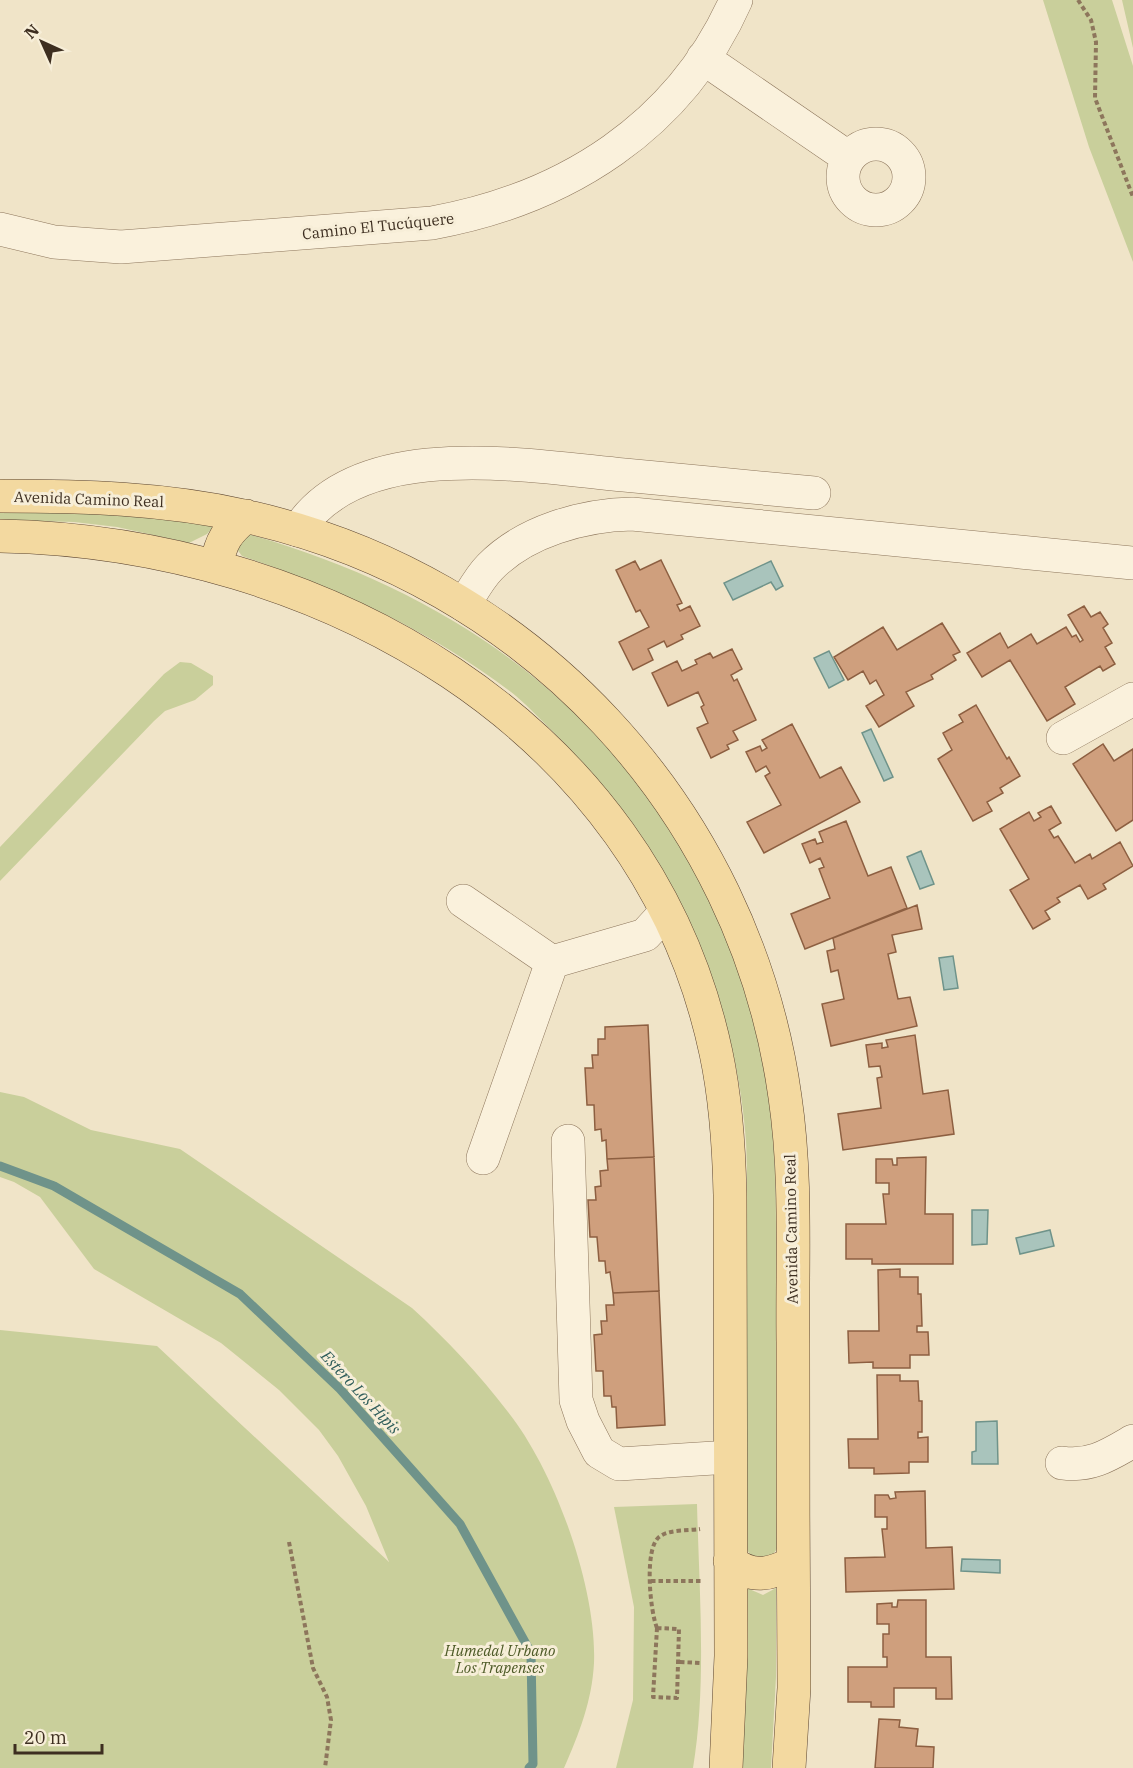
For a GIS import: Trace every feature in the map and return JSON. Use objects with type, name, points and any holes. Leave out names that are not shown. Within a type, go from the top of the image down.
[{"type":"main road","name":"Avenida Camino Real","points":[[0,496],[175,502],[246,516],[298,530],[383,562],[464,605],[538,658],[581,696],[621,737],[658,782],[690,829],[735,914],[760,978],[786,1098],[793,1193],[794,1688],[789,1768]]},
{"type":"main road","points":[[217,565],[219,548],[225,533],[246,516]]},
{"type":"main road","points":[[0,536],[50,537],[102,542],[217,565],[312,598],[364,622],[415,649],[491,700],[531,732],[588,792],[634,856],[666,912],[694,977],[718,1062],[728,1130],[730,1685],[726,1768]]},
{"type":"main road","points":[[730,1562],[748,1573],[759,1575],[775,1572],[793,1563]]},
{"type":"street","name":"Camino El Tucúquere","points":[[0,230],[54,242],[121,247],[420,224],[472,216],[542,191],[606,156],[661,110],[703,58],[736,0]]},
{"type":"street","points":[[703,58],[849,158]]},
{"type":"street","points":[[298,530],[322,502],[352,485],[392,472],[451,464],[512,464],[814,493]]},
{"type":"street","points":[[464,605],[483,575],[508,553],[570,523],[610,515],[632,514],[1133,563]]},
{"type":"street","points":[[1063,738],[1133,699]]},
{"type":"street","points":[[463,901],[552,962]]},
{"type":"street","points":[[552,962],[645,935],[666,912]]},
{"type":"street","points":[[483,1158],[552,962]]},
{"type":"street","points":[[568,1141],[576,1400],[583,1421],[599,1452],[619,1464],[730,1457]]},
{"type":"street","points":[[1062,1463],[1075,1465],[1099,1461],[1133,1441]]},
{"type":"path","points":[[1078,0],[1091,20],[1096,42],[1095,98],[1133,197]]},
{"type":"path","points":[[657,1628],[679,1629],[680,1662],[677,1698],[653,1697],[657,1628],[650,1611],[651,1549],[658,1537],[667,1533],[703,1529]]},
{"type":"path","points":[[289,1542],[313,1668],[327,1697],[330,1720],[325,1768]]},
{"type":"path","points":[[651,1581],[704,1581]]},
{"type":"path","points":[[680,1662],[704,1663]]},
{"type":"green space","points":[[1043,0],[1112,0],[1133,66],[1133,262],[1089,147]]},
{"type":"green space","points":[[1122,0],[1133,0],[1133,48]]},
{"type":"green space","points":[[67,512],[170,519],[214,526],[207,534],[189,543],[117,527],[74,522],[0,520],[0,513]]},
{"type":"green space","points":[[248,534],[324,559],[395,590],[462,626],[524,669],[580,718],[631,775],[675,838],[713,909],[731,950],[753,1013],[771,1107],[776,1221],[777,1549],[769,1559],[754,1560],[747,1550],[747,1172],[746,1141],[739,1084],[727,1028],[710,974],[687,921],[661,870],[630,822],[595,777],[516,696],[453,652],[385,614],[314,583],[242,556],[236,548]]},
{"type":"green space","points":[[180,662],[191,663],[213,676],[213,685],[195,700],[165,711],[154,721],[0,881],[0,847],[164,674]]},
{"type":"green space","name":"Humedal Urbano Los Trapenses","points":[[0,1092],[24,1097],[91,1130],[180,1149],[412,1308],[486,1384],[508,1412],[542,1466],[570,1532],[588,1600],[593,1633],[594,1663],[591,1691],[575,1743],[564,1768],[0,1768],[0,1330],[157,1346],[389,1562],[366,1506],[338,1456],[319,1430],[279,1390],[221,1343],[94,1269],[40,1197],[0,1177]]},
{"type":"green space","points":[[697,1504],[701,1670],[693,1768],[616,1768],[633,1700],[634,1607],[614,1507]]},
{"type":"green space","points":[[747,1588],[763,1595],[776,1588],[776,1677],[771,1768],[742,1768],[748,1640]]},
{"type":"water","points":[[771,561],[783,586],[776,590],[771,582],[733,600],[724,583]]},
{"type":"water","points":[[829,651],[844,680],[829,688],[814,658]]},
{"type":"water","points":[[871,729],[893,777],[884,781],[862,733]]},
{"type":"water","points":[[921,851],[934,884],[920,889],[907,857]]},
{"type":"water","points":[[953,956],[958,988],[944,990],[939,958]]},
{"type":"water","points":[[972,1210],[988,1210],[987,1244],[972,1245]]},
{"type":"water","points":[[1050,1230],[1054,1246],[1020,1254],[1016,1238]]},
{"type":"water","points":[[997,1421],[998,1464],[972,1464],[972,1452],[976,1451],[976,1422]]},
{"type":"water","points":[[962,1559],[1000,1560],[1000,1573],[961,1571]]},
{"type":"building","points":[[661,560],[682,603],[677,605],[680,611],[690,606],[700,626],[681,635],[683,639],[667,647],[664,641],[648,649],[653,660],[633,670],[619,642],[649,627],[640,610],[636,612],[616,570],[635,561],[640,570]]},
{"type":"building","points":[[1084,606],[1091,617],[1100,612],[1108,624],[1103,628],[1112,643],[1105,647],[1115,664],[1103,671],[1100,666],[1065,687],[1075,704],[1047,721],[1010,660],[982,677],[967,653],[1000,633],[1008,648],[1031,634],[1037,644],[1066,627],[1072,637],[1076,635],[1080,642],[1083,640],[1068,615]]},
{"type":"building","points":[[942,623],[960,652],[953,655],[956,660],[931,675],[933,679],[906,692],[914,706],[879,727],[866,706],[884,695],[876,680],[870,684],[863,671],[848,680],[834,657],[883,627],[897,650]]},
{"type":"building","points":[[732,649],[742,669],[731,675],[734,681],[737,679],[756,720],[733,731],[738,740],[727,745],[729,749],[711,758],[697,728],[708,723],[698,692],[668,706],[652,673],[677,661],[682,671],[697,664],[695,660],[710,653],[713,658]]},
{"type":"building","points":[[976,705],[1007,759],[1009,757],[1020,776],[1000,788],[1003,793],[987,802],[992,811],[973,821],[938,759],[952,750],[943,733],[963,722],[959,715]]},
{"type":"building","points":[[792,724],[820,778],[841,767],[860,802],[764,853],[747,822],[781,805],[765,776],[770,773],[766,766],[756,772],[746,752],[760,746],[762,751],[767,748],[762,740]]},
{"type":"building","points":[[1103,744],[1114,761],[1133,749],[1133,820],[1116,831],[1073,764]]},
{"type":"building","points":[[1051,806],[1061,823],[1049,830],[1054,838],[1058,836],[1075,863],[1090,854],[1092,859],[1120,842],[1133,866],[1103,884],[1106,889],[1088,899],[1080,885],[1057,898],[1060,902],[1045,911],[1050,919],[1033,929],[1010,890],[1029,879],[1000,829],[1029,812],[1034,821],[1041,817],[1038,813]]},
{"type":"building","points":[[846,821],[868,876],[891,867],[907,908],[805,949],[791,914],[830,898],[819,869],[824,867],[820,858],[810,863],[802,844],[815,839],[817,844],[823,842],[819,832]]},
{"type":"building","points":[[917,905],[922,929],[892,935],[896,952],[888,954],[898,999],[910,997],[917,1026],[831,1046],[822,1004],[844,999],[838,970],[831,972],[827,951],[835,949],[833,938]]},
{"type":"building","points":[[648,1025],[654,1157],[607,1159],[606,1140],[602,1141],[601,1129],[595,1130],[594,1105],[587,1105],[585,1068],[593,1068],[592,1055],[598,1055],[598,1039],[605,1039],[605,1027]]},
{"type":"building","points":[[915,1035],[923,1094],[948,1090],[954,1134],[843,1150],[838,1114],[881,1108],[877,1078],[882,1077],[880,1066],[869,1067],[866,1045],[882,1043],[882,1048],[888,1047],[886,1040]]},
{"type":"building","points":[[654,1157],[659,1291],[613,1293],[610,1272],[606,1273],[605,1261],[599,1261],[597,1237],[590,1237],[588,1200],[596,1200],[595,1187],[601,1186],[600,1171],[608,1170],[607,1159]]},
{"type":"building","points":[[926,1157],[925,1214],[953,1214],[953,1264],[872,1264],[872,1259],[846,1259],[846,1224],[886,1224],[883,1194],[889,1194],[889,1183],[876,1183],[876,1159],[892,1159],[893,1165],[897,1165],[897,1158]]},
{"type":"building","points":[[900,1269],[900,1277],[918,1277],[922,1326],[917,1326],[917,1332],[928,1332],[929,1355],[910,1355],[910,1368],[873,1368],[873,1362],[849,1363],[848,1331],[879,1331],[878,1270]]},
{"type":"building","points":[[659,1291],[665,1425],[617,1428],[616,1407],[612,1407],[611,1396],[604,1396],[603,1371],[596,1371],[594,1335],[602,1334],[601,1321],[607,1321],[606,1305],[614,1305],[613,1293]]},
{"type":"building","points":[[877,1375],[900,1375],[900,1381],[918,1381],[919,1401],[922,1401],[922,1432],[918,1432],[918,1438],[928,1437],[928,1462],[909,1462],[909,1473],[874,1474],[874,1468],[849,1468],[848,1439],[878,1439]]},
{"type":"building","points":[[925,1491],[926,1548],[952,1547],[954,1589],[846,1592],[845,1558],[885,1557],[882,1529],[887,1529],[887,1517],[875,1517],[875,1495],[888,1495],[890,1499],[896,1498],[895,1492]]},
{"type":"building","points":[[898,1600],[926,1600],[926,1657],[951,1657],[952,1699],[936,1699],[936,1688],[894,1688],[894,1707],[871,1707],[871,1702],[848,1702],[848,1667],[887,1667],[887,1657],[883,1657],[883,1634],[889,1634],[889,1624],[877,1624],[877,1604],[892,1603],[892,1607],[897,1607]]},
{"type":"building","points":[[879,1719],[900,1720],[899,1727],[918,1729],[916,1746],[934,1747],[933,1768],[875,1768]]},
{"type":"waterway","name":"Estero Los Hipis","points":[[0,1166],[54,1186],[240,1294],[340,1389],[460,1524],[531,1653],[533,1764],[529,1768]]}]
